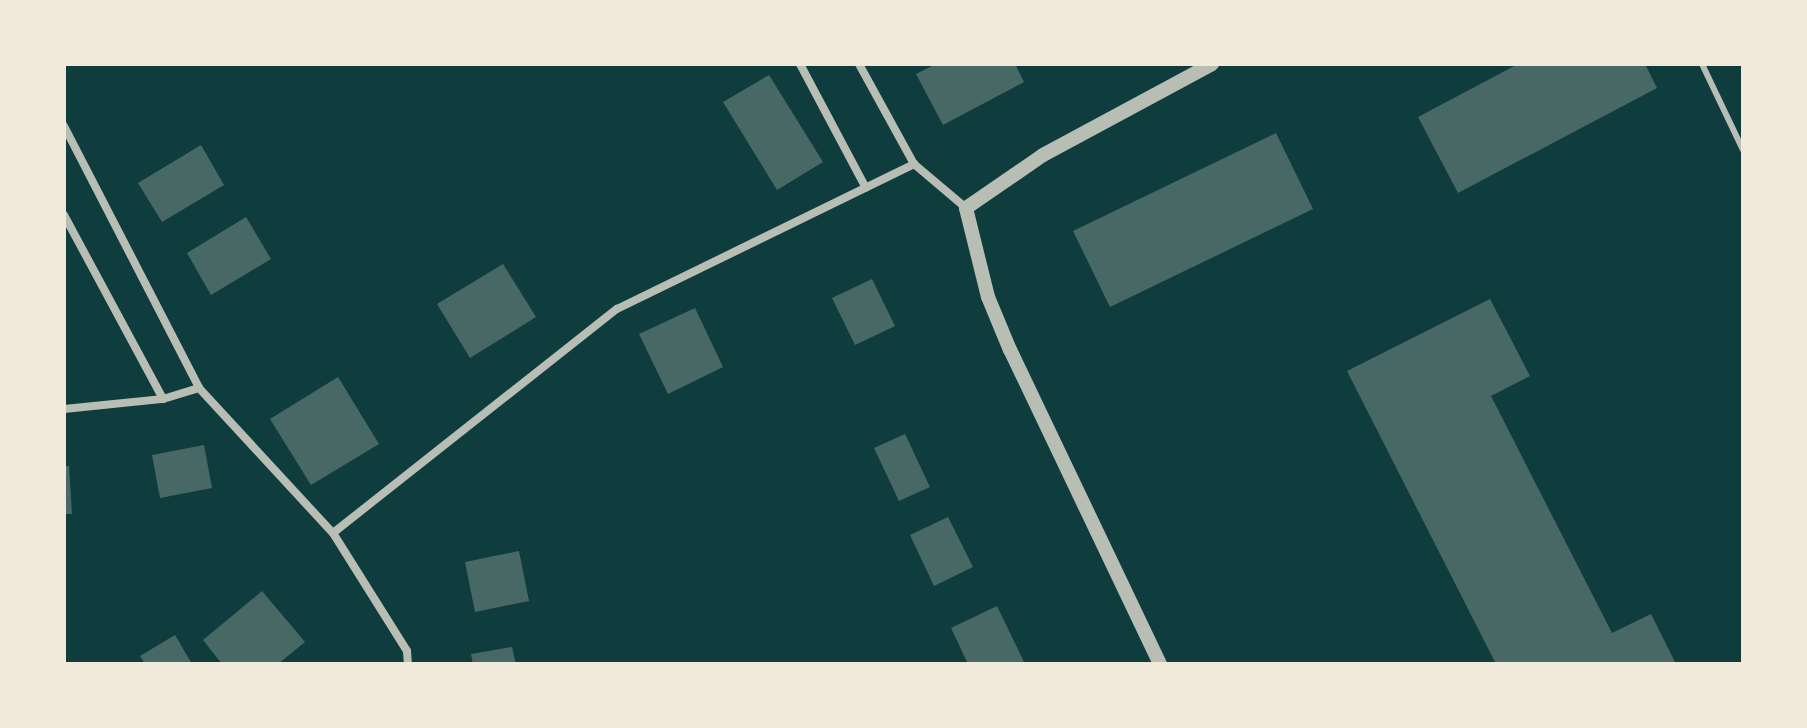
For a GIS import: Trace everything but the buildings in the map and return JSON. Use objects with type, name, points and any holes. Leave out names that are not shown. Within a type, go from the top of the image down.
[{"type":"street","points":[[800,64],[866,188]]},
{"type":"street","points":[[859,64],[914,164],[966,208],[988,297],[1010,350],[1160,664]]},
{"type":"street","points":[[966,208],[1043,155],[1212,64]]},
{"type":"street","points":[[64,126],[199,388],[333,533],[407,651],[408,664]]},
{"type":"street","points":[[333,533],[617,309],[914,164]]},
{"type":"street","points":[[64,215],[163,399]]},
{"type":"street","points":[[64,409],[163,399],[199,388]]},
{"type":"lane","points":[[1702,64],[1743,150]]}]
